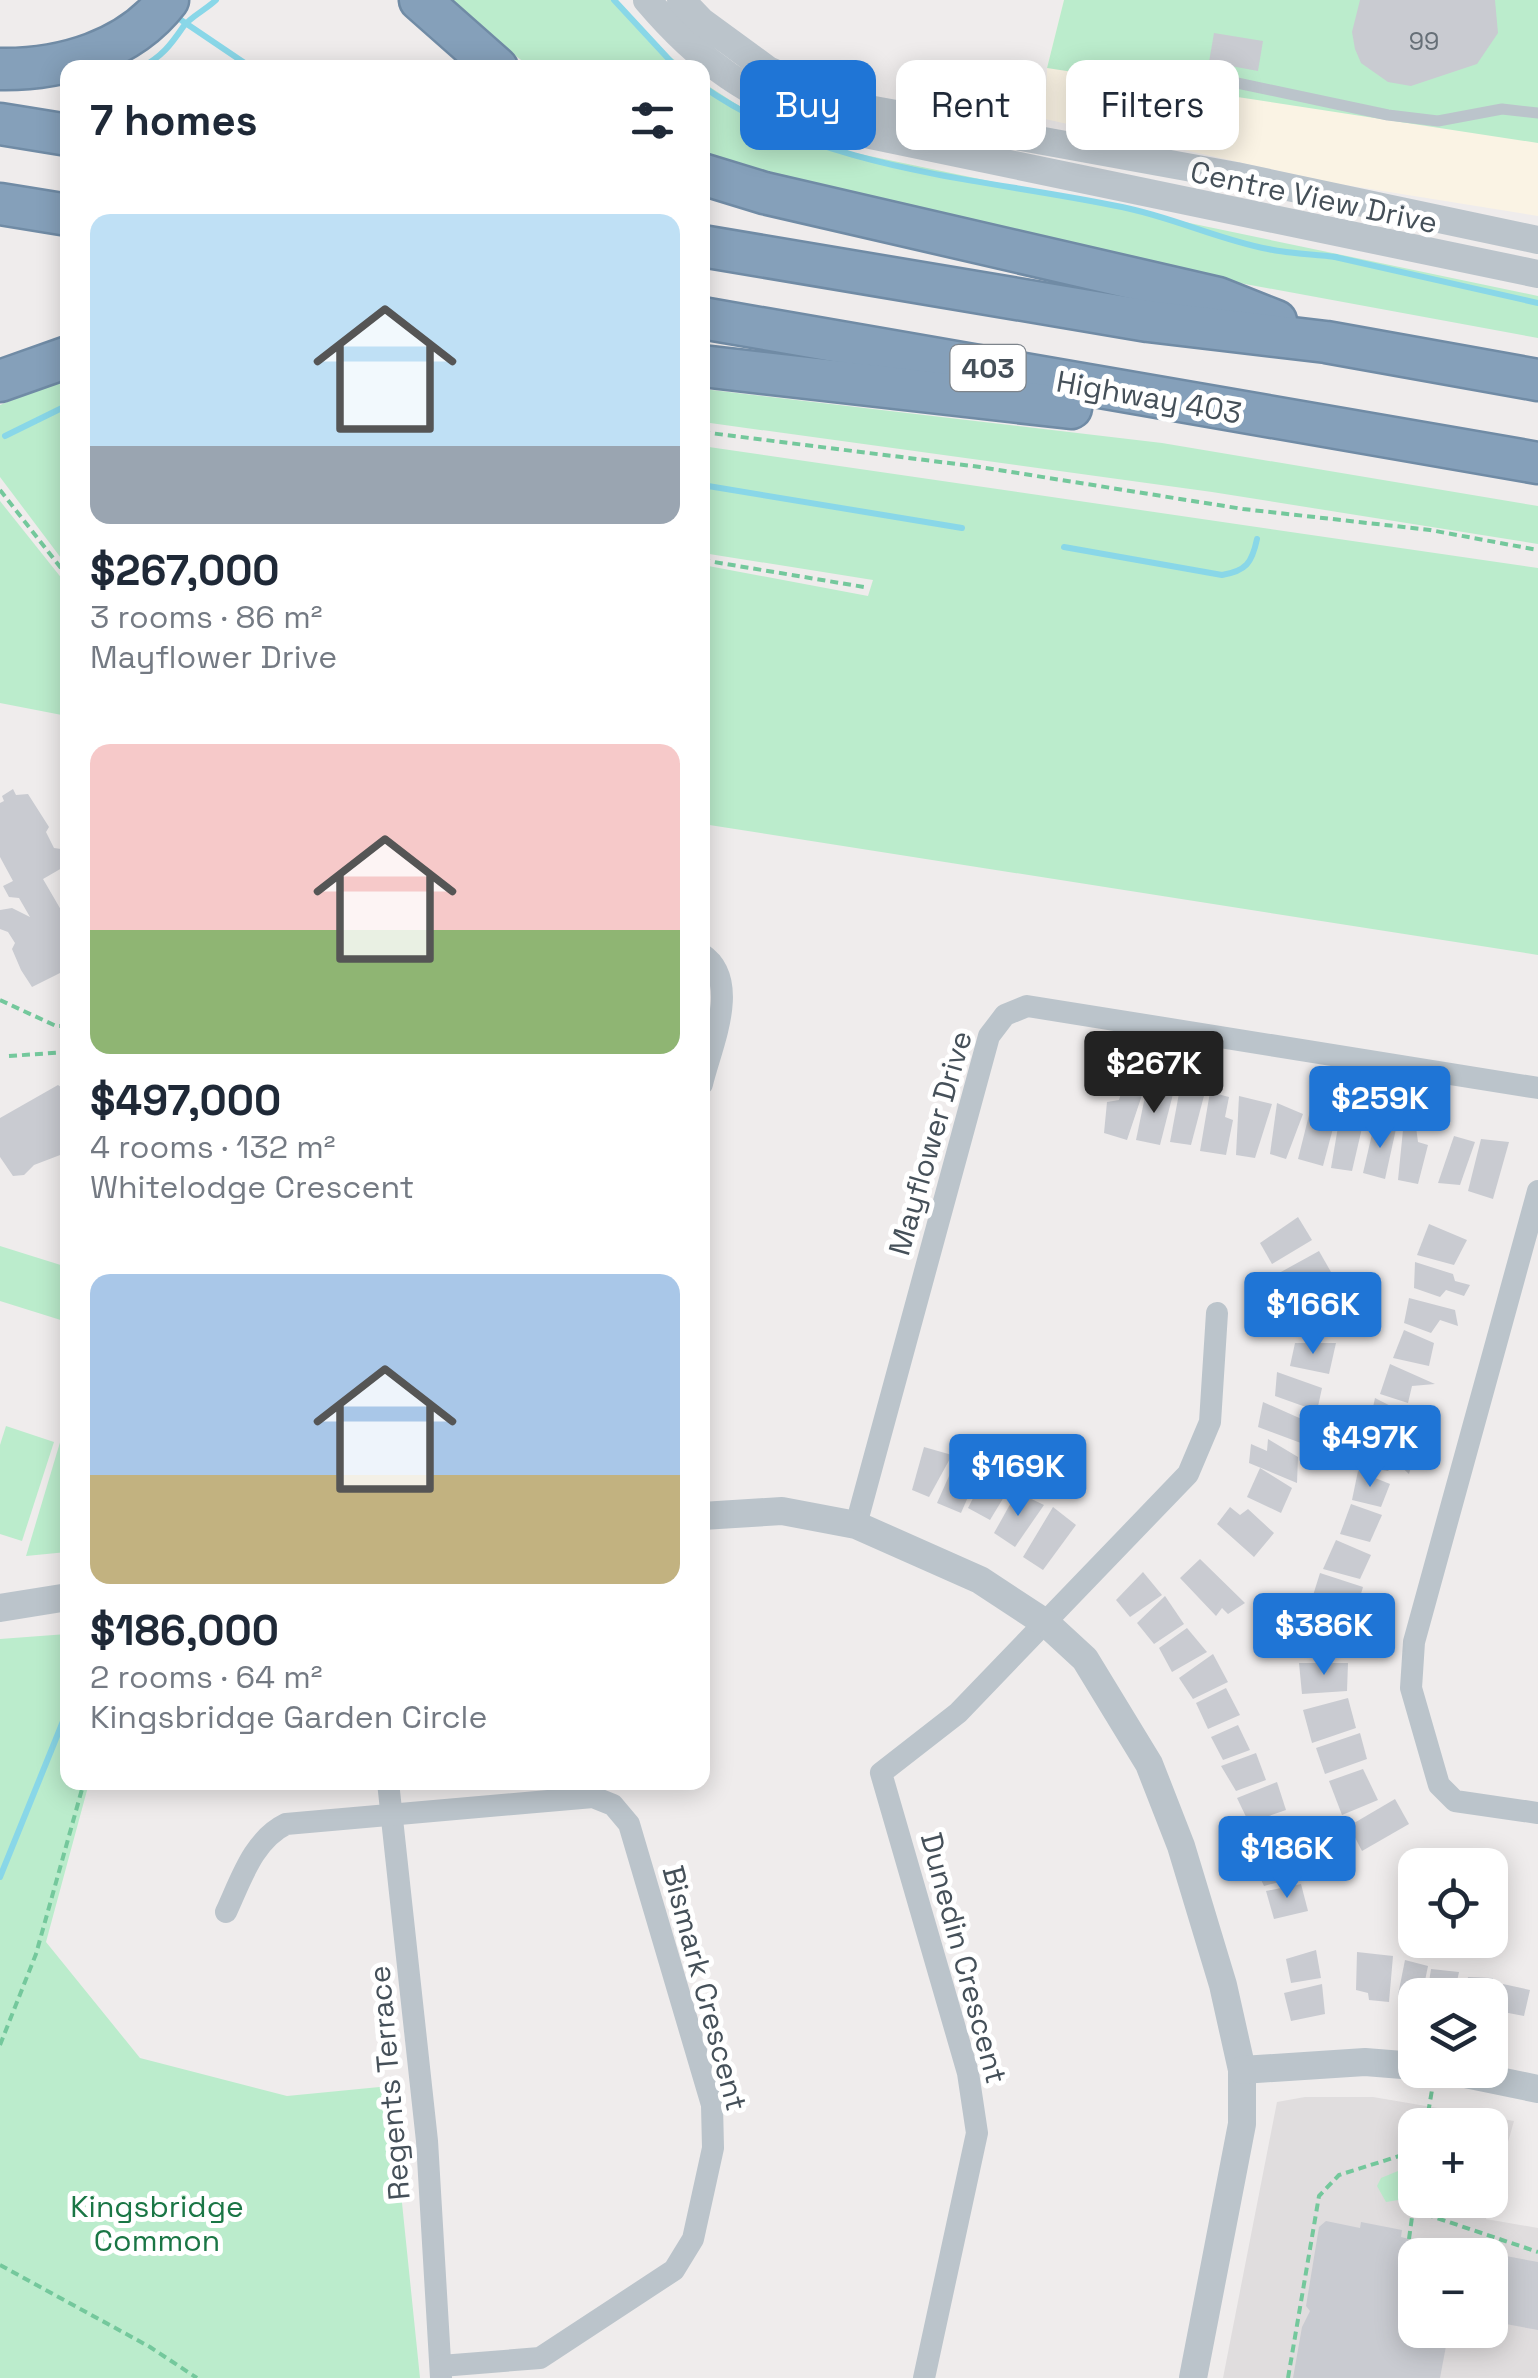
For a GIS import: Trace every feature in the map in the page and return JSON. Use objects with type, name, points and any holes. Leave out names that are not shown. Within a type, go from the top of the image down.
[{"type":"highway","points":[[0,68],[88,56],[134,31],[168,0]]},
{"type":"highway","points":[[420,0],[488,60]]},
{"type":"highway","points":[[0,124],[60,135]]},
{"type":"highway","points":[[710,176],[764,193],[1218,298],[1326,342]]},
{"type":"highway","points":[[0,204],[60,214]]},
{"type":"highway","name":"403","points":[[710,247],[1148,321],[1326,342],[1538,380]]},
{"type":"highway","name":"Highway 403","points":[[710,319],[1538,463]]},
{"type":"highway","points":[[0,381],[60,359]]},
{"type":"highway","points":[[710,367],[1112,413],[1232,412]]},
{"type":"street","name":"Centre View Drive","points":[[647,0],[705,60]]},
{"type":"street","name":"Centre View Drive","points":[[681,0],[701,21],[768,70],[852,106],[1236,176],[1538,240]]},
{"type":"street","name":"Centre View Drive","points":[[710,64],[728,79],[827,126],[1538,274]]},
{"type":"street","points":[[710,961],[717,967],[723,998],[710,1051]]},
{"type":"street","name":"Mayflower Drive","points":[[856,1525],[989,1036],[1005,1015],[1027,1006],[1538,1088]]},
{"type":"street","points":[[1538,1191],[1414,1642],[1411,1688],[1439,1784],[1447,1793],[1456,1801],[1538,1814]]},
{"type":"street","points":[[1047,1624],[1188,1474],[1210,1422],[1218,1313]]},
{"type":"street","points":[[710,1516],[782,1511],[856,1525],[980,1580],[1047,1624],[1085,1659],[1149,1764],[1186,1863],[1242,2070],[1242,2124],[1193,2378]]},
{"type":"street","points":[[0,1608],[60,1599]]},
{"type":"street","name":"Dunedin Crescent","points":[[924,2378],[977,2133],[968,2073],[881,1773],[958,1713],[1047,1624]]},
{"type":"street","name":"Regents Terrace","points":[[389,1790],[427,2141],[441,2372]]},
{"type":"street","name":"Bismark Crescent","points":[[226,1912],[268,1832],[286,1824],[593,1798],[613,1806],[629,1824],[712,2106],[714,2148],[693,2238],[674,2270],[540,2358],[441,2372]]},
{"type":"street","points":[[1242,2070],[1365,2062],[1398,2065]]},
{"type":"street","points":[[1508,2086],[1538,2089]]},
{"type":"lane","points":[[1239,83],[1388,115],[1438,120],[1489,110],[1538,113]]},
{"type":"path","points":[[710,433],[980,467],[1242,509],[1430,530],[1538,550]]},
{"type":"path","points":[[0,490],[60,566]]},
{"type":"path","points":[[710,561],[864,587]]},
{"type":"path","points":[[0,1000],[60,1026]]},
{"type":"path","points":[[9,1056],[60,1053]]},
{"type":"path","points":[[0,2045],[36,1954],[82,1790]]},
{"type":"path","points":[[1288,2378],[1319,2196],[1339,2175],[1398,2156]]},
{"type":"path","points":[[1436,2218],[1538,2252]]},
{"type":"path","points":[[0,2265],[150,2347],[197,2378]]},
{"type":"shaded area","points":[[1064,0],[1538,0],[1538,216],[1333,183],[1184,150],[1239,150],[1239,60],[1066,60],[1066,124],[1046,119],[1047,68]]},
{"type":"shaded area","points":[[1305,2097],[1373,2097],[1438,2108],[1398,2108],[1398,2218],[1486,2218],[1538,2228],[1538,2378],[1223,2378],[1277,2102]]},
{"type":"shaded area","points":[[1508,2120],[1514,2121],[1508,2142]]},
{"type":"green space","points":[[448,0],[615,0],[649,41],[675,60],[521,60],[474,26]]},
{"type":"green space","points":[[1064,0],[1538,0],[1538,143],[1239,97],[1239,60],[1066,60],[1066,71],[1047,68]]},
{"type":"green space","points":[[710,87],[740,107],[740,150],[841,150],[1538,296],[1538,338],[1191,274],[741,169],[710,158]]},
{"type":"green space","points":[[60,381],[60,557],[0,477],[0,405]]},
{"type":"green space","points":[[710,390],[1162,443],[1538,506],[1538,544],[1212,492],[710,423]]},
{"type":"green space","points":[[710,447],[1538,568],[1538,955],[710,825],[710,566],[868,596],[873,580],[710,554]]},
{"type":"green space","points":[[0,501],[60,576],[60,715],[0,703]]},
{"type":"green space","points":[[0,1246],[60,1265],[60,1320],[0,1301]]},
{"type":"green space","points":[[6,1426],[54,1442],[22,1541],[0,1534],[0,1445]]},
{"type":"green space","points":[[60,1442],[60,1553],[26,1556]]},
{"type":"green space","name":"Kingsbridge Common","points":[[60,1635],[60,1790],[87,1790],[46,1942],[140,2058],[287,2096],[390,2086],[420,2378],[0,2378],[0,1639]]},
{"type":"green space","points":[[1398,2171],[1398,2200],[1386,2202],[1377,2186],[1381,2178]]},
{"type":"building","points":[[1360,0],[1495,0],[1498,33],[1477,64],[1411,86],[1388,82],[1361,63],[1355,49],[1352,32]]},
{"type":"building","points":[[1214,33],[1263,41],[1258,71],[1239,68],[1239,60],[1209,60]]},
{"type":"building","points":[[13,789],[16,795],[28,794],[49,827],[46,832],[54,848],[60,849],[60,869],[43,879],[60,908],[60,973],[32,987],[12,949],[15,943],[8,932],[0,929],[0,910],[12,908],[30,917],[19,898],[9,897],[3,886],[13,881],[0,857],[2,796]]},
{"type":"building","points":[[1125,1080],[1145,1086],[1127,1140],[1104,1133],[1107,1102],[1119,1100]]},
{"type":"building","points":[[58,1085],[60,1155],[34,1165],[24,1175],[13,1176],[0,1157],[0,1118]]},
{"type":"building","points":[[1147,1087],[1173,1094],[1160,1145],[1136,1140]]},
{"type":"building","points":[[1180,1088],[1205,1092],[1191,1145],[1170,1142]]},
{"type":"building","points":[[1210,1092],[1229,1097],[1225,1117],[1233,1120],[1226,1155],[1200,1151]]},
{"type":"building","points":[[1239,1096],[1272,1104],[1255,1158],[1236,1155]]},
{"type":"building","points":[[1277,1103],[1303,1114],[1286,1159],[1270,1154]]},
{"type":"building","points":[[1311,1107],[1336,1117],[1323,1166],[1298,1159]]},
{"type":"building","points":[[1339,1121],[1362,1128],[1352,1171],[1331,1168]]},
{"type":"building","points":[[1375,1121],[1396,1129],[1385,1179],[1363,1173]]},
{"type":"building","points":[[1416,1127],[1418,1142],[1428,1145],[1418,1184],[1398,1180],[1403,1130]]},
{"type":"building","points":[[1454,1136],[1475,1142],[1460,1185],[1438,1183]]},
{"type":"building","points":[[1481,1139],[1509,1142],[1493,1199],[1468,1191]]},
{"type":"building","points":[[1298,1217],[1312,1240],[1272,1264],[1260,1243]]},
{"type":"building","points":[[1429,1224],[1467,1240],[1454,1265],[1417,1255]]},
{"type":"building","points":[[1319,1251],[1335,1279],[1281,1302],[1270,1278]]},
{"type":"building","points":[[1415,1262],[1453,1274],[1455,1281],[1470,1285],[1464,1296],[1446,1290],[1440,1297],[1414,1288]]},
{"type":"building","points":[[1409,1298],[1455,1310],[1458,1326],[1440,1320],[1431,1333],[1404,1323]]},
{"type":"building","points":[[1292,1305],[1333,1307],[1332,1336],[1290,1336],[1291,1319],[1300,1319]]},
{"type":"building","points":[[1404,1330],[1434,1343],[1429,1366],[1393,1358]]},
{"type":"building","points":[[1295,1343],[1336,1343],[1329,1374],[1290,1366]]},
{"type":"building","points":[[1390,1364],[1435,1384],[1412,1386],[1408,1403],[1380,1394]]},
{"type":"building","points":[[1277,1372],[1322,1388],[1317,1411],[1275,1396]]},
{"type":"building","points":[[1375,1398],[1412,1417],[1404,1439],[1368,1430]]},
{"type":"building","points":[[1263,1402],[1313,1424],[1309,1446],[1258,1427]]},
{"type":"building","points":[[1365,1438],[1416,1449],[1409,1474],[1396,1462],[1388,1471],[1360,1466]]},
{"type":"building","points":[[1268,1439],[1298,1457],[1297,1483],[1249,1463],[1251,1444],[1267,1451]]},
{"type":"building","points":[[924,1447],[952,1455],[929,1497],[912,1490]]},
{"type":"building","points":[[957,1458],[981,1467],[961,1513],[937,1503]]},
{"type":"building","points":[[989,1467],[1013,1482],[990,1520],[968,1508]]},
{"type":"building","points":[[1260,1468],[1292,1488],[1281,1513],[1247,1497]]},
{"type":"building","points":[[1358,1471],[1390,1484],[1381,1507],[1352,1500]]},
{"type":"building","points":[[1017,1492],[1044,1505],[1015,1547],[994,1533]]},
{"type":"building","points":[[1351,1504],[1382,1515],[1370,1542],[1340,1534]]},
{"type":"building","points":[[1053,1507],[1076,1525],[1043,1570],[1023,1557]]},
{"type":"building","points":[[1230,1507],[1240,1515],[1248,1509],[1274,1533],[1254,1557],[1217,1524]]},
{"type":"building","points":[[1336,1540],[1371,1555],[1360,1579],[1323,1569]]},
{"type":"building","points":[[1200,1559],[1245,1603],[1228,1614],[1222,1608],[1216,1616],[1180,1578]]},
{"type":"building","points":[[1143,1572],[1162,1595],[1130,1617],[1116,1600]]},
{"type":"building","points":[[1320,1573],[1363,1587],[1355,1614],[1310,1605]]},
{"type":"building","points":[[1165,1596],[1184,1624],[1154,1644],[1137,1623]]},
{"type":"building","points":[[1187,1628],[1207,1652],[1172,1672],[1159,1648]]},
{"type":"building","points":[[1301,1628],[1350,1632],[1348,1656],[1299,1654]]},
{"type":"building","points":[[1213,1654],[1228,1682],[1193,1699],[1179,1678]]},
{"type":"building","points":[[1299,1663],[1348,1663],[1347,1691],[1302,1694]]},
{"type":"building","points":[[1226,1688],[1240,1715],[1208,1729],[1196,1703]]},
{"type":"building","points":[[1348,1698],[1356,1728],[1312,1743],[1303,1710]]},
{"type":"building","points":[[1238,1725],[1250,1750],[1223,1760],[1211,1737]]},
{"type":"building","points":[[1360,1733],[1367,1759],[1325,1774],[1316,1748]]},
{"type":"building","points":[[1256,1753],[1266,1780],[1236,1791],[1221,1766]]},
{"type":"building","points":[[1363,1769],[1378,1800],[1342,1815],[1329,1781]]},
{"type":"building","points":[[1277,1782],[1286,1810],[1249,1823],[1237,1798]]},
{"type":"building","points":[[1395,1799],[1409,1824],[1362,1851],[1349,1826]]},
{"type":"building","points":[[1286,1819],[1293,1843],[1255,1855],[1248,1830]]},
{"type":"building","points":[[1294,1848],[1301,1876],[1264,1886],[1253,1863]]},
{"type":"building","points":[[1301,1884],[1308,1911],[1274,1919],[1266,1891]]},
{"type":"building","points":[[1316,1950],[1321,1978],[1291,1983],[1286,1959]]},
{"type":"building","points":[[1357,1952],[1393,1956],[1389,2002],[1369,2000],[1368,1993],[1356,1990]]},
{"type":"building","points":[[1405,1960],[1428,1966],[1426,1978],[1401,1978]]},
{"type":"building","points":[[1431,1969],[1459,1972],[1458,1978],[1430,1978]]},
{"type":"building","points":[[1322,1984],[1325,2014],[1291,2021],[1284,1993]]},
{"type":"building","points":[[1508,1985],[1530,1990],[1524,2016],[1508,2013]]},
{"type":"building","points":[[1326,2221],[1360,2228],[1361,2222],[1402,2230],[1401,2237],[1406,2238],[1398,2238],[1398,2348],[1446,2348],[1440,2378],[1293,2378],[1302,2327],[1310,2311],[1306,2306],[1319,2227]]},
{"type":"building","points":[[1508,2256],[1538,2262],[1538,2330],[1508,2324]]},
{"type":"waterway","points":[[153,60],[186,23],[216,0]]},
{"type":"waterway","points":[[614,0],[670,60]]},
{"type":"waterway","points":[[181,20],[240,60]]},
{"type":"waterway","points":[[710,91],[750,115],[852,155],[1122,207],[1268,249],[1336,257]]},
{"type":"waterway","points":[[1335,257],[1538,303]]},
{"type":"waterway","points":[[5,436],[60,409]]},
{"type":"waterway","points":[[710,486],[962,528]]},
{"type":"waterway","points":[[1064,547],[1222,575],[1247,564],[1257,539]]},
{"type":"waterway","points":[[0,1877],[60,1729]]}]
